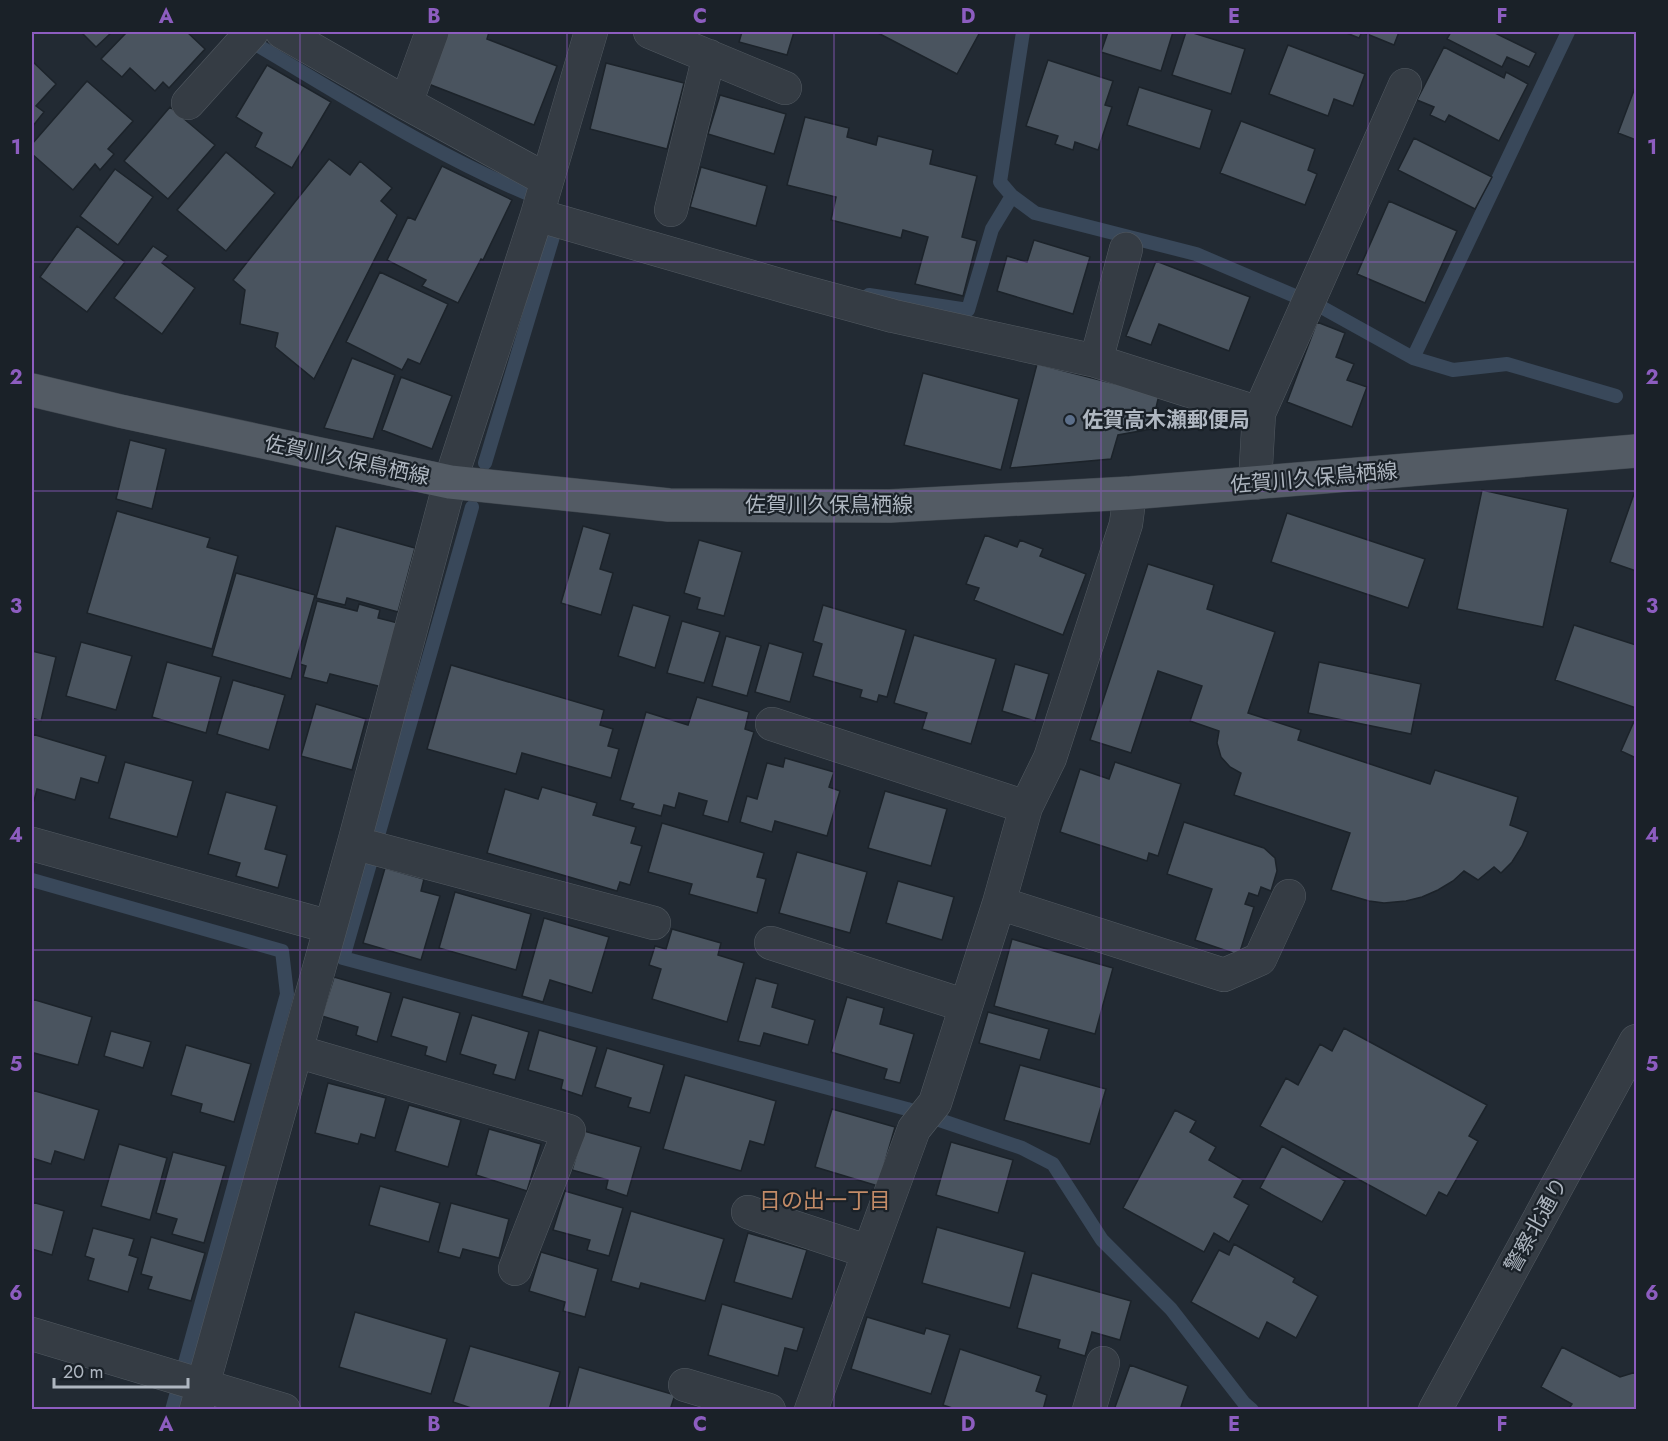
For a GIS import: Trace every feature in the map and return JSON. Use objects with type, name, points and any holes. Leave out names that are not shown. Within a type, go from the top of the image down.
[{"type":"main road","name":"佐賀川久保鳥栖線","points":[[32,390],[131,414],[450,482],[669,505],[890,506],[1130,493],[1636,451]]},
{"type":"street","points":[[282,32],[547,180]]},
{"type":"street","points":[[406,103],[432,32]]},
{"type":"street","points":[[191,1391],[296,1051],[450,482],[553,220],[547,180],[591,32]]},
{"type":"street","points":[[650,32],[698,45],[785,88]]},
{"type":"street","points":[[188,103],[243,41]]},
{"type":"street","points":[[671,210],[698,45]]},
{"type":"street","points":[[1255,483],[1259,413],[1405,85]]},
{"type":"street","points":[[553,220],[893,316],[1096,361],[1259,413]]},
{"type":"street","points":[[1096,361],[1126,249]]},
{"type":"street","points":[[811,1410],[914,1129],[935,1103],[999,903],[1026,807],[1050,758],[1126,524],[1130,493]]},
{"type":"street","points":[[772,724],[1026,807]]},
{"type":"street","points":[[354,843],[654,923]]},
{"type":"street","points":[[32,844],[330,927]]},
{"type":"street","points":[[999,903],[1224,975],[1260,959],[1289,896]]},
{"type":"street","points":[[771,943],[966,1006]]},
{"type":"street","name":"警察北通り","points":[[1435,1410],[1636,1041]]},
{"type":"street","points":[[296,1051],[569,1131],[515,1269]]},
{"type":"street","points":[[748,1212],[869,1252]]},
{"type":"street","points":[[32,1334],[191,1391],[284,1410]]},
{"type":"street","points":[[1089,1410],[1103,1363]]},
{"type":"street","points":[[685,1385],[769,1410]]},
{"type":"building","points":[[81,32],[112,32],[96,47]]},
{"type":"building","points":[[127,32],[187,32],[205,49],[169,88],[163,82],[155,91],[130,68],[122,77],[101,59]]},
{"type":"building","points":[[446,32],[489,32],[487,39],[557,66],[534,125],[426,83]]},
{"type":"building","points":[[742,32],[794,32],[787,55],[739,42]]},
{"type":"building","points":[[876,32],[980,32],[957,74]]},
{"type":"building","points":[[1108,32],[1173,32],[1161,71],[1101,52]]},
{"type":"building","points":[[1186,32],[1245,49],[1231,94],[1172,75]]},
{"type":"building","points":[[1344,32],[1362,32],[1359,38]]},
{"type":"building","points":[[1362,32],[1399,32],[1394,45]]},
{"type":"building","points":[[1451,32],[1493,32],[1536,53],[1529,67],[1507,57],[1502,67],[1447,39]]},
{"type":"building","points":[[1288,45],[1365,74],[1353,106],[1334,99],[1328,116],[1269,94]]},
{"type":"building","points":[[1444,47],[1504,78],[1506,72],[1528,84],[1499,141],[1449,115],[1445,122],[1430,115],[1434,107],[1417,100]]},
{"type":"building","points":[[1048,60],[1113,81],[1105,105],[1112,107],[1098,150],[1075,142],[1073,150],[1055,144],[1058,136],[1026,126]]},
{"type":"building","points":[[32,61],[56,84],[36,106],[44,112],[32,127]]},
{"type":"building","points":[[606,63],[684,83],[667,149],[590,129]]},
{"type":"building","points":[[267,65],[331,102],[292,168],[255,147],[262,133],[236,117]]},
{"type":"building","points":[[87,81],[133,121],[108,149],[114,154],[100,170],[95,164],[73,190],[32,154],[32,144]]},
{"type":"building","points":[[1636,85],[1636,140],[1618,133]]},
{"type":"building","points":[[1139,87],[1212,110],[1200,149],[1127,125]]},
{"type":"building","points":[[720,95],[786,114],[774,154],[708,134]]},
{"type":"building","points":[[170,107],[215,145],[168,199],[124,161]]},
{"type":"building","points":[[805,117],[849,128],[847,137],[876,145],[878,136],[933,150],[930,164],[977,176],[962,237],[977,241],[963,296],[915,284],[928,237],[903,230],[901,238],[831,220],[836,197],[787,185]]},
{"type":"building","points":[[1241,121],[1315,149],[1308,170],[1317,174],[1305,205],[1220,173]]},
{"type":"building","points":[[1414,138],[1492,177],[1475,209],[1398,170]]},
{"type":"building","points":[[226,152],[275,193],[226,251],[177,210]]},
{"type":"building","points":[[329,159],[350,175],[360,161],[392,188],[381,201],[397,215],[314,379],[275,347],[278,333],[240,324],[245,290],[233,280]]},
{"type":"building","points":[[442,166],[512,200],[483,260],[481,259],[458,303],[422,286],[426,280],[387,260],[408,217],[415,220]]},
{"type":"building","points":[[701,167],[767,186],[756,226],[690,207]]},
{"type":"building","points":[[115,169],[153,197],[118,245],[80,216]]},
{"type":"building","points":[[1389,201],[1457,231],[1425,303],[1357,274]]},
{"type":"building","points":[[77,226],[125,262],[87,312],[40,277]]},
{"type":"building","points":[[1034,240],[1090,257],[1073,314],[997,291],[1007,256],[1027,262]]},
{"type":"building","points":[[153,246],[168,256],[162,263],[195,288],[162,334],[114,298]]},
{"type":"building","points":[[1156,261],[1250,297],[1229,351],[1159,324],[1151,345],[1126,336]]},
{"type":"building","points":[[380,272],[448,304],[420,364],[408,359],[402,370],[346,342]]},
{"type":"building","points":[[1317,322],[1345,333],[1336,357],[1354,364],[1347,380],[1367,387],[1352,427],[1287,402]]},
{"type":"building","points":[[352,358],[395,375],[373,439],[324,428]]},
{"type":"building","points":[[1037,364],[1159,395],[1151,429],[1118,435],[1111,459],[1010,468]]},
{"type":"building","points":[[923,373],[1019,399],[1001,470],[904,445]]},
{"type":"building","points":[[401,377],[452,396],[432,449],[382,430]]},
{"type":"building","points":[[130,440],[166,449],[152,509],[116,499]]},
{"type":"building","points":[[1482,490],[1568,509],[1543,627],[1457,609]]},
{"type":"building","points":[[1634,494],[1636,495],[1636,571],[1610,562]]},
{"type":"building","points":[[117,511],[210,538],[207,547],[238,556],[212,649],[87,613]]},
{"type":"building","points":[[1287,513],[1425,559],[1408,608],[1271,562]]},
{"type":"building","points":[[336,526],[415,548],[398,612],[347,598],[345,605],[316,598]]},
{"type":"building","points":[[583,526],[610,534],[600,569],[613,573],[601,615],[561,603]]},
{"type":"building","points":[[985,535],[1017,547],[1020,540],[1043,549],[1040,556],[1086,574],[1063,635],[974,600],[979,588],[966,584]]},
{"type":"building","points":[[699,540],[742,552],[724,616],[697,609],[700,598],[684,593]]},
{"type":"building","points":[[1148,564],[1214,585],[1207,609],[1275,632],[1248,713],[1301,730],[1298,740],[1430,784],[1435,770],[1518,797],[1510,825],[1528,832],[1512,862],[1501,873],[1494,867],[1478,880],[1464,871],[1438,890],[1406,901],[1384,903],[1369,901],[1331,890],[1350,833],[1234,795],[1241,773],[1230,767],[1221,757],[1217,743],[1219,731],[1190,721],[1202,686],[1158,671],[1131,753],[1090,740]]},
{"type":"building","points":[[236,573],[315,595],[291,679],[212,656]]},
{"type":"building","points":[[317,601],[357,611],[359,604],[380,610],[378,618],[398,623],[382,687],[330,674],[327,683],[303,677],[306,666],[300,664]]},
{"type":"building","points":[[633,605],[670,616],[655,668],[618,656]]},
{"type":"building","points":[[823,605],[906,630],[887,697],[879,695],[877,702],[860,697],[862,690],[813,676],[822,644],[813,641]]},
{"type":"building","points":[[682,621],[720,632],[704,683],[667,673]]},
{"type":"building","points":[[1574,625],[1636,645],[1636,708],[1555,680]]},
{"type":"building","points":[[914,635],[996,659],[971,744],[922,729],[927,713],[894,703]]},
{"type":"building","points":[[726,636],[761,646],[747,696],[712,686]]},
{"type":"building","points":[[81,642],[132,656],[116,710],[66,696]]},
{"type":"building","points":[[769,643],[803,653],[790,702],[755,692]]},
{"type":"building","points":[[32,651],[56,657],[41,721],[32,718]]},
{"type":"building","points":[[167,662],[221,677],[206,733],[152,717]]},
{"type":"building","points":[[1319,662],[1421,684],[1411,734],[1308,713]]},
{"type":"building","points":[[1015,664],[1049,674],[1035,721],[1002,711]]},
{"type":"building","points":[[451,665],[604,710],[600,725],[613,729],[608,746],[619,749],[611,778],[522,753],[516,774],[427,749]]},
{"type":"building","points":[[233,680],[285,695],[269,750],[217,734]]},
{"type":"building","points":[[697,697],[749,712],[745,729],[754,732],[728,822],[703,815],[707,801],[679,793],[675,808],[664,805],[661,816],[632,808],[634,804],[620,800],[646,712],[688,725]]},
{"type":"building","points":[[316,704],[366,719],[352,770],[301,756]]},
{"type":"building","points":[[1636,717],[1636,758],[1621,751]]},
{"type":"building","points":[[32,734],[106,756],[98,783],[81,778],[75,800],[37,789],[34,801],[32,801]]},
{"type":"building","points":[[785,758],[834,772],[829,787],[840,791],[827,836],[775,821],[772,832],[740,822],[747,796],[757,799],[767,763],[783,767]]},
{"type":"building","points":[[125,762],[193,781],[177,837],[109,818]]},
{"type":"building","points":[[1115,762],[1181,784],[1158,856],[1149,853],[1147,861],[1060,832],[1080,769],[1109,779]]},
{"type":"building","points":[[542,787],[597,803],[593,815],[636,827],[631,843],[642,846],[630,885],[620,882],[617,891],[487,853],[505,789],[538,799]]},
{"type":"building","points":[[885,791],[947,809],[931,866],[868,848]]},
{"type":"building","points":[[226,792],[277,806],[265,849],[287,855],[278,888],[236,876],[240,863],[208,854]]},
{"type":"building","points":[[1184,822],[1264,848],[1275,858],[1277,871],[1271,891],[1261,887],[1258,896],[1249,893],[1245,904],[1254,907],[1239,955],[1195,940],[1212,889],[1167,874]]},
{"type":"building","points":[[662,823],[764,853],[757,877],[766,879],[757,913],[689,894],[692,884],[648,872]]},
{"type":"building","points":[[797,852],[867,872],[850,933],[779,913]]},
{"type":"building","points":[[385,868],[424,879],[421,891],[440,896],[421,960],[363,943]]},
{"type":"building","points":[[898,881],[954,897],[942,940],[886,923]]},
{"type":"building","points":[[455,892],[531,914],[516,970],[439,948]]},
{"type":"building","points":[[544,918],[609,937],[592,993],[550,980],[543,1002],[522,996]]},
{"type":"building","points":[[672,929],[721,943],[718,955],[744,963],[727,1022],[652,999],[661,969],[649,965],[655,946],[666,949]]},
{"type":"building","points":[[1012,939],[1113,968],[1095,1034],[994,1006]]},
{"type":"building","points":[[334,977],[391,993],[377,1042],[356,1035],[358,1027],[322,1016]]},
{"type":"building","points":[[756,978],[778,984],[772,1007],[815,1020],[808,1045],[764,1033],[760,1046],[738,1041]]},
{"type":"building","points":[[403,997],[460,1013],[446,1062],[425,1055],[427,1047],[391,1036]]},
{"type":"building","points":[[847,997],[884,1008],[880,1024],[914,1034],[900,1083],[884,1079],[887,1069],[831,1052]]},
{"type":"building","points":[[32,999],[92,1017],[78,1065],[34,1053],[32,1062]]},
{"type":"building","points":[[988,1012],[1049,1029],[1040,1060],[979,1043]]},
{"type":"building","points":[[472,1015],[529,1032],[515,1080],[493,1074],[496,1065],[460,1054]]},
{"type":"building","points":[[1344,1028],[1487,1105],[1469,1136],[1478,1141],[1447,1196],[1439,1192],[1426,1216],[1260,1126],[1286,1078],[1298,1085],[1320,1044],[1332,1051]]},
{"type":"building","points":[[539,1030],[597,1047],[582,1096],[561,1089],[563,1080],[528,1070]]},
{"type":"building","points":[[111,1031],[151,1042],[143,1068],[104,1056]]},
{"type":"building","points":[[186,1045],[251,1064],[234,1122],[200,1112],[202,1104],[171,1095]]},
{"type":"building","points":[[607,1048],[664,1065],[650,1113],[628,1107],[631,1098],[595,1087]]},
{"type":"building","points":[[1020,1065],[1106,1089],[1090,1144],[1004,1120]]},
{"type":"building","points":[[685,1075],[776,1101],[764,1145],[750,1141],[741,1171],[663,1149]]},
{"type":"building","points":[[328,1083],[386,1098],[375,1138],[361,1134],[358,1144],[315,1133]]},
{"type":"building","points":[[32,1090],[99,1110],[84,1160],[55,1151],[51,1164],[32,1158]]},
{"type":"building","points":[[409,1105],[461,1120],[448,1167],[395,1151]]},
{"type":"building","points":[[832,1109],[895,1127],[878,1186],[815,1167]]},
{"type":"building","points":[[1175,1110],[1196,1121],[1190,1132],[1216,1147],[1209,1160],[1243,1180],[1234,1197],[1249,1205],[1229,1242],[1214,1233],[1204,1252],[1123,1208]]},
{"type":"building","points":[[489,1129],[541,1144],[527,1191],[476,1175]]},
{"type":"building","points":[[584,1131],[641,1147],[627,1196],[606,1189],[608,1180],[572,1170]]},
{"type":"building","points":[[951,1142],[1013,1160],[998,1213],[936,1195]]},
{"type":"building","points":[[119,1144],[167,1158],[150,1220],[101,1206]]},
{"type":"building","points":[[1282,1146],[1345,1181],[1322,1222],[1260,1188]]},
{"type":"building","points":[[173,1152],[226,1166],[204,1243],[172,1234],[177,1219],[156,1213]]},
{"type":"building","points":[[380,1186],[440,1203],[429,1242],[369,1225]]},
{"type":"building","points":[[565,1191],[623,1208],[609,1256],[587,1250],[590,1240],[553,1230]]},
{"type":"building","points":[[32,1202],[64,1211],[52,1255],[32,1249]]},
{"type":"building","points":[[451,1203],[509,1219],[499,1258],[463,1249],[460,1258],[438,1252]]},
{"type":"building","points":[[631,1211],[724,1239],[705,1301],[641,1283],[639,1289],[611,1281]]},
{"type":"building","points":[[937,1227],[1025,1252],[1010,1308],[922,1283]]},
{"type":"building","points":[[93,1228],[134,1239],[129,1255],[138,1258],[128,1292],[88,1280],[94,1259],[85,1256]]},
{"type":"building","points":[[748,1233],[807,1250],[792,1299],[734,1282]]},
{"type":"building","points":[[151,1237],[205,1253],[191,1301],[148,1289],[152,1277],[141,1274]]},
{"type":"building","points":[[1234,1244],[1295,1278],[1293,1282],[1318,1296],[1296,1338],[1267,1322],[1259,1339],[1191,1302],[1219,1250],[1229,1255]]},
{"type":"building","points":[[541,1252],[598,1269],[585,1317],[563,1311],[565,1302],[529,1291]]},
{"type":"building","points":[[1032,1273],[1131,1301],[1120,1340],[1092,1332],[1085,1356],[1058,1348],[1060,1340],[1017,1328]]},
{"type":"building","points":[[722,1304],[804,1328],[797,1351],[785,1348],[778,1376],[708,1355]]},
{"type":"building","points":[[355,1312],[447,1339],[431,1394],[339,1367]]},
{"type":"building","points":[[867,1317],[924,1334],[926,1328],[950,1335],[931,1394],[851,1369]]},
{"type":"building","points":[[470,1346],[560,1372],[549,1410],[477,1410],[453,1402]]},
{"type":"building","points":[[1562,1347],[1620,1377],[1636,1372],[1636,1410],[1568,1410],[1572,1404],[1541,1387]]},
{"type":"building","points":[[960,1349],[1041,1376],[1036,1391],[1047,1395],[1043,1410],[958,1410],[943,1405]]},
{"type":"building","points":[[1130,1365],[1188,1386],[1180,1410],[1114,1410]]},
{"type":"building","points":[[579,1367],[675,1395],[670,1410],[567,1410]]},
{"type":"waterway","points":[[1023,32],[1000,182],[1012,196],[1035,213],[1196,254],[1323,308],[1413,358],[1453,370],[1507,364],[1616,396]]},
{"type":"waterway","points":[[1413,358],[1568,32]]},
{"type":"waterway","points":[[247,39],[429,146],[505,184],[543,200]]},
{"type":"waterway","points":[[869,295],[968,310],[992,229],[1012,196]]},
{"type":"waterway","points":[[485,463],[555,230],[560,223]]},
{"type":"waterway","points":[[472,507],[343,958],[907,1109],[1022,1148],[1053,1164],[1102,1240],[1171,1309],[1244,1403],[1252,1410]]},
{"type":"waterway","points":[[32,880],[282,951],[287,994],[172,1410]]},
{"type":"place","name":"佐賀高木瀬郵便局","points":[[1070,420]]},
{"type":"district","name":"日の出一丁目","points":[[825,1200]]}]
